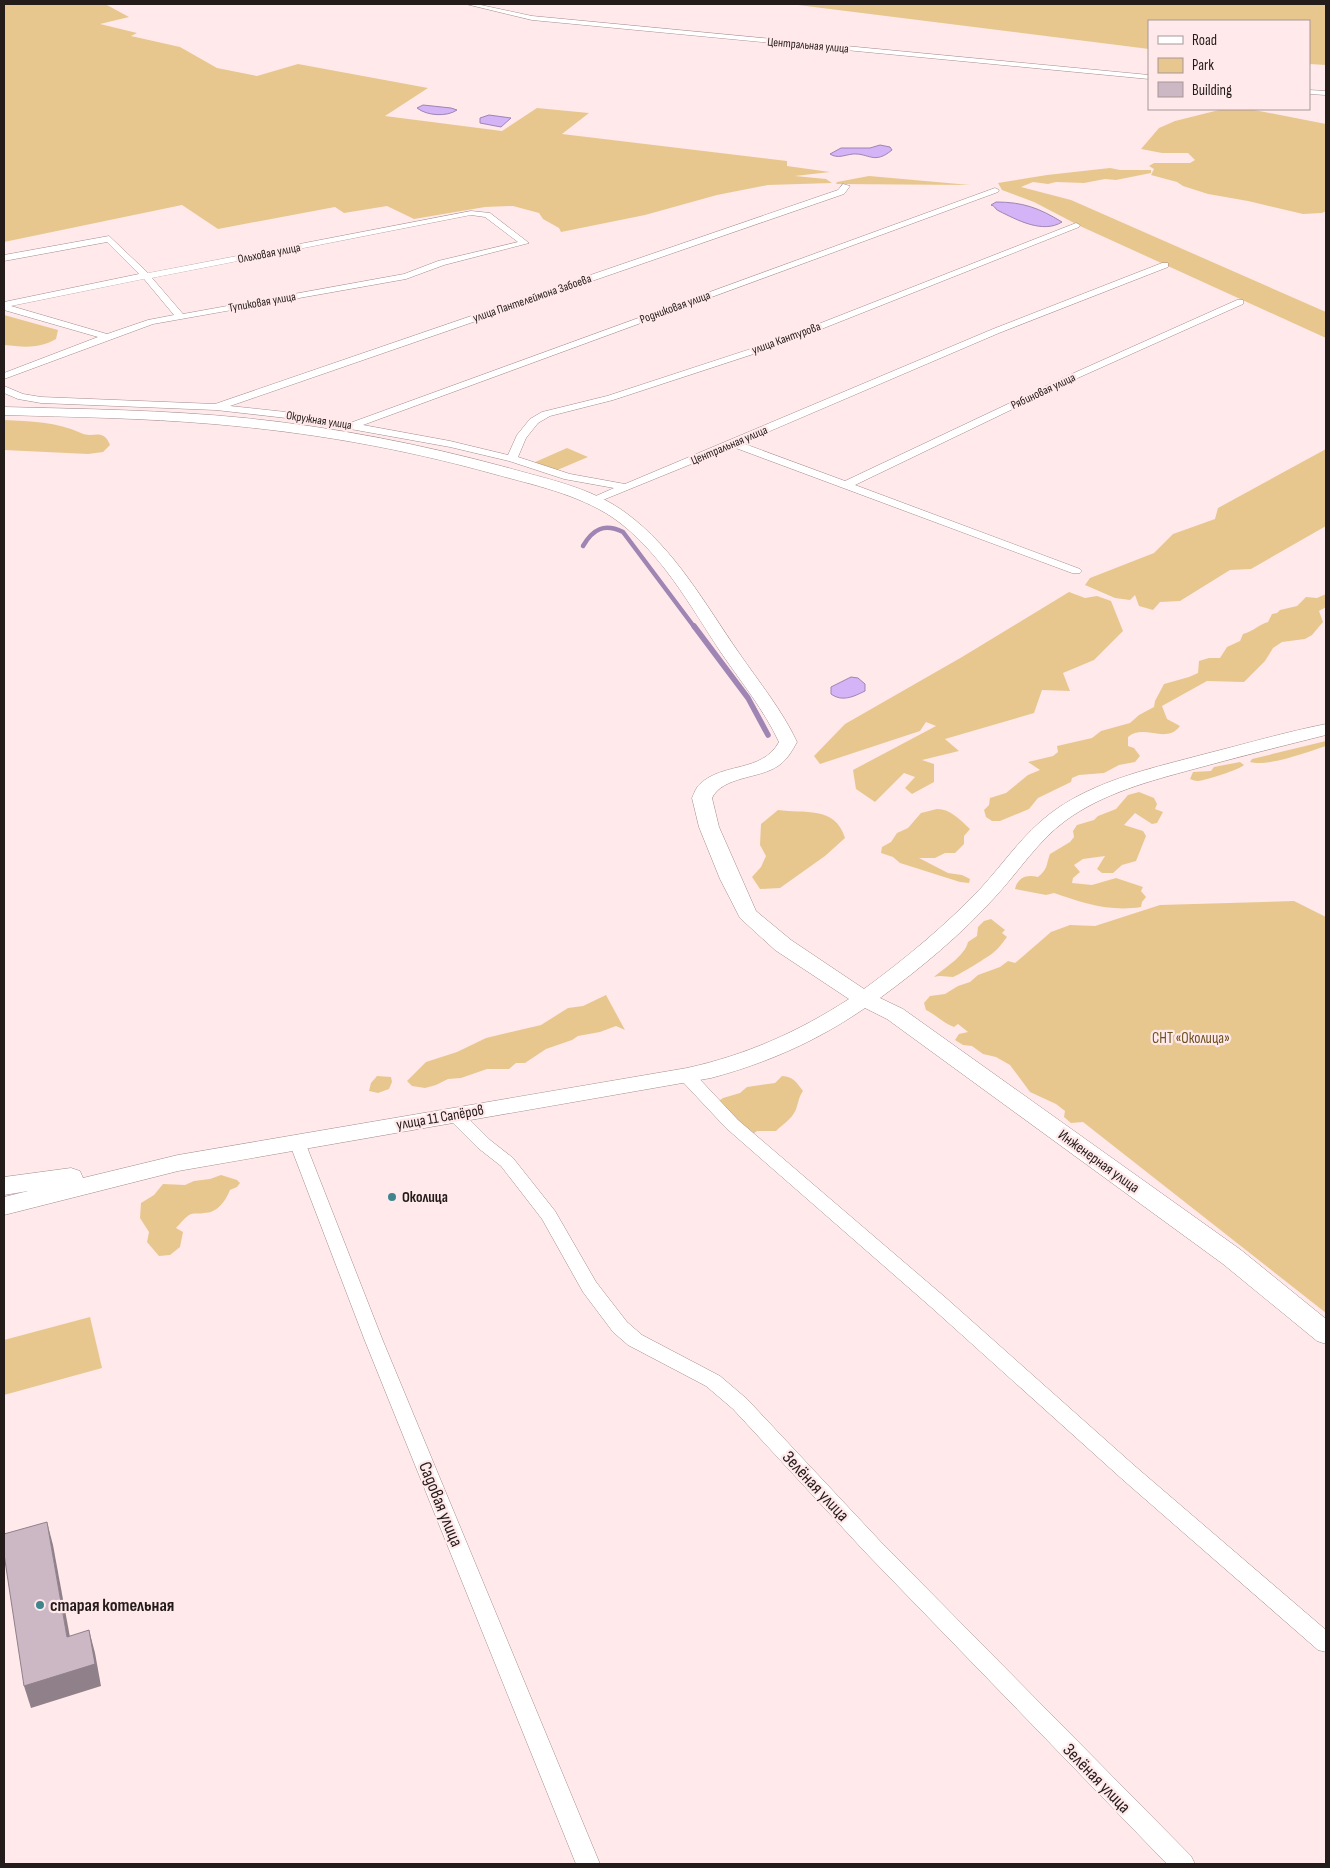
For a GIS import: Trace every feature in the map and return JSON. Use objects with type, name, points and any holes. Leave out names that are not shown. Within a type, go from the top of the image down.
[{"type":"street","name":"Центральная улица","points":[[469,4],[532,18],[1148,77]]},
{"type":"street","points":[[1310,92],[1326,93]]},
{"type":"street","name":"улица Пантелеймона Забоева","points":[[216,407],[841,192],[846,186]]},
{"type":"street","name":"Родниковая улица","points":[[354,426],[996,190]]},
{"type":"street","name":"Ольховая улица","points":[[4,306],[146,276],[471,213],[487,214],[525,243]]},
{"type":"street","name":"улица Кантурова","points":[[512,459],[521,437],[534,421],[546,414],[610,398],[778,343],[934,279],[1076,226]]},
{"type":"street","points":[[4,258],[110,239],[146,276],[180,316]]},
{"type":"street","name":"Тупиковая улица","points":[[4,376],[45,358],[138,326],[180,316],[406,276],[442,263],[525,243]]},
{"type":"street","name":"Центральная улица","points":[[593,500],[733,443],[996,331],[1165,265]]},
{"type":"street","name":"Рябиновая улица","points":[[846,485],[1068,379],[1240,302]]},
{"type":"street","points":[[4,306],[107,337]]},
{"type":"street","name":"Окружная улица","points":[[6,390],[41,400],[216,407],[286,415],[450,444],[512,459],[568,477],[626,487]]},
{"type":"street","points":[[4,410],[212,420],[348,436],[487,466],[593,500]]},
{"type":"street","points":[[733,443],[1076,571]]},
{"type":"street","name":"Инженерная улица","points":[[593,500],[619,515],[644,536],[666,560],[756,689],[788,742],[783,753],[770,764],[726,778],[707,788],[702,798],[708,827],[747,914],[783,945],[864,999],[894,1014],[1216,1246],[1326,1334]]},
{"type":"street","name":"улица 11 Сапёров","points":[[4,1206],[178,1163],[687,1076],[734,1064],[779,1048],[802,1037],[864,999],[942,937],[983,898],[1012,864],[1057,818],[1075,806],[1132,781],[1326,728]]},
{"type":"street","points":[[687,1076],[732,1124],[939,1303],[1129,1473],[1326,1643]]},
{"type":"street","name":"Зелёная улица","points":[[455,1115],[484,1144],[507,1162],[538,1200],[549,1215],[589,1287],[620,1327],[634,1340],[713,1381],[740,1404],[873,1547],[1183,1864]]},
{"type":"street","name":"Садовая улица","points":[[297,1142],[374,1341],[588,1864]]},
{"type":"street","points":[[4,1186],[178,1163]]},
{"type":"green space","points":[[4,4],[105,4],[129,17],[100,24],[137,33],[131,36],[180,47],[217,68],[257,76],[298,64],[428,88],[385,116],[502,131],[537,108],[589,113],[562,134],[787,161],[787,166],[830,172],[795,176],[826,179],[832,183],[768,185],[717,195],[645,215],[561,232],[559,228],[543,219],[539,213],[513,206],[485,207],[414,219],[387,206],[344,213],[335,207],[218,229],[182,205],[4,242]]},
{"type":"green space","points":[[790,4],[1326,4],[1326,65],[1310,64],[1310,20],[1148,20],[1148,49]]},
{"type":"green space","points":[[1219,110],[1254,110],[1326,124],[1326,211],[1303,214],[1208,194],[1183,186],[1177,182],[1151,175],[1154,169],[1149,166],[1154,163],[1190,163],[1195,160],[1188,153],[1162,153],[1141,149],[1159,128],[1175,121]]},
{"type":"green space","points":[[1110,168],[1120,170],[1151,170],[1151,173],[1116,180],[1105,179],[1084,183],[1056,182],[1048,184],[1033,182],[1021,187],[1071,200],[1326,312],[1326,338],[1080,226],[1034,202],[1002,190],[998,183]]},
{"type":"green space","points":[[869,176],[970,185],[836,184],[837,182]]},
{"type":"green space","points":[[4,315],[58,330],[56,339],[37,346],[4,345]]},
{"type":"green space","points":[[4,420],[43,423],[62,426],[85,434],[101,435],[104,436],[110,445],[103,452],[88,454],[4,450]]},
{"type":"green space","points":[[567,448],[588,457],[555,471],[533,463]]},
{"type":"green space","points":[[1326,449],[1326,526],[1251,569],[1230,570],[1180,601],[1160,602],[1153,610],[1139,606],[1135,595],[1130,600],[1115,598],[1085,585],[1090,578],[1154,553],[1173,534],[1215,519],[1218,508]]},
{"type":"green space","points":[[1069,592],[1085,598],[1097,596],[1111,601],[1123,631],[1094,660],[1063,673],[1070,691],[1042,690],[1034,713],[945,739],[959,751],[922,760],[934,764],[934,782],[912,794],[905,788],[915,777],[904,773],[875,802],[856,789],[853,770],[936,726],[926,722],[920,731],[820,764],[814,756],[845,724],[962,657]]},
{"type":"green space","points":[[1326,594],[1326,607],[1319,611],[1323,622],[1312,635],[1305,639],[1282,642],[1273,648],[1265,661],[1244,682],[1207,681],[1162,706],[1167,719],[1180,726],[1168,734],[1141,732],[1134,733],[1128,737],[1128,746],[1134,748],[1140,756],[1135,762],[1119,765],[1104,773],[1079,775],[1072,778],[1071,782],[1038,798],[1029,809],[1000,821],[992,821],[986,817],[984,810],[989,805],[990,798],[1006,793],[1028,775],[1040,770],[1028,762],[1053,756],[1058,752],[1057,746],[1092,738],[1101,731],[1130,723],[1139,715],[1154,707],[1164,684],[1198,673],[1199,661],[1209,658],[1220,658],[1227,647],[1240,641],[1243,634],[1268,622],[1272,614],[1297,606],[1306,597],[1317,598]]},
{"type":"green space","points":[[1326,741],[1326,746],[1288,758],[1258,763],[1250,762],[1252,759]]},
{"type":"green space","points":[[1240,762],[1244,765],[1222,774],[1198,781],[1190,779],[1193,772],[1211,771],[1214,767]]},
{"type":"green space","points":[[1139,792],[1154,798],[1157,804],[1155,809],[1163,812],[1157,823],[1152,824],[1135,813],[1124,825],[1143,831],[1146,836],[1136,861],[1122,865],[1113,873],[1102,873],[1097,869],[1105,856],[1083,859],[1074,865],[1080,872],[1073,878],[1072,883],[1092,885],[1116,878],[1143,887],[1141,891],[1146,897],[1141,907],[1107,907],[1054,893],[1046,895],[1015,889],[1018,882],[1024,877],[1038,877],[1044,872],[1050,854],[1070,842],[1074,837],[1073,831],[1077,825],[1094,820],[1098,816],[1116,809],[1128,795]]},
{"type":"green space","points":[[937,809],[951,813],[970,829],[964,836],[964,844],[955,853],[945,853],[935,858],[919,858],[948,873],[962,875],[970,879],[969,883],[960,882],[900,863],[893,857],[881,853],[882,847],[891,842],[897,833],[908,828],[921,813]]},
{"type":"green space","points":[[778,810],[818,813],[826,816],[834,820],[845,838],[825,856],[780,888],[760,889],[752,877],[761,867],[766,856],[760,845],[761,824]]},
{"type":"green space","name":"СНТ «Околица»","points":[[1294,901],[1326,917],[1326,1313],[1083,1122],[1071,1123],[1064,1117],[1065,1111],[1056,1104],[1030,1092],[1010,1065],[996,1057],[983,1054],[972,1046],[963,1045],[955,1040],[959,1034],[968,1032],[958,1024],[954,1027],[926,1010],[924,1003],[930,996],[945,994],[958,986],[970,982],[978,975],[1000,967],[1008,961],[1015,963],[1051,932],[1070,925],[1095,926],[1160,905]]},
{"type":"green space","points":[[991,919],[1005,930],[1002,933],[1007,937],[998,949],[956,976],[934,977],[963,952],[968,942],[977,936],[978,927],[984,921]]},
{"type":"green space","points":[[606,995],[625,1030],[616,1026],[600,1032],[578,1036],[546,1049],[525,1063],[516,1063],[509,1069],[487,1069],[461,1078],[448,1079],[425,1088],[412,1086],[407,1081],[426,1062],[457,1052],[486,1038],[541,1025],[568,1008],[583,1006]]},
{"type":"green space","points":[[377,1076],[391,1077],[392,1082],[389,1089],[378,1093],[369,1091],[371,1083]]},
{"type":"green space","points":[[782,1076],[792,1079],[803,1091],[794,1114],[776,1131],[757,1131],[749,1137],[713,1105],[723,1098],[740,1093],[747,1087],[775,1083]]},
{"type":"green space","points":[[221,1175],[237,1180],[240,1183],[237,1187],[230,1190],[226,1199],[217,1209],[209,1213],[191,1214],[185,1218],[176,1228],[183,1232],[180,1247],[170,1255],[159,1256],[147,1242],[149,1232],[140,1218],[141,1203],[154,1195],[163,1184],[185,1185]]},
{"type":"green space","points":[[90,1317],[102,1368],[4,1395],[4,1340]]},
{"type":"shaded area","points":[[423,105],[457,110],[443,115],[431,114],[417,108]]},
{"type":"shaded area","points":[[489,115],[511,118],[501,127],[480,123],[480,118]]},
{"type":"shaded area","points":[[880,145],[890,147],[892,150],[876,158],[859,154],[838,156],[830,154],[841,148],[870,148]]},
{"type":"shaded area","points":[[996,202],[1014,203],[1030,207],[1062,222],[1047,227],[1030,224],[997,210],[991,205]]},
{"type":"shaded area","points":[[851,677],[858,678],[865,684],[865,691],[852,697],[843,698],[831,694],[831,687]]},
{"type":"building","name":"старая котельная","points":[[47,1522],[67,1637],[89,1630],[95,1664],[24,1686],[4,1554],[4,1534]]},
{"type":"waterway","points":[[583,546],[591,535],[600,529],[610,528],[623,532],[695,628]]},
{"type":"waterway","points":[[694,626],[748,698],[768,735]]},
{"type":"place","name":"Околица","points":[[392,1197]]},
{"type":"place","name":"старая котельная","points":[[40,1605]]}]
